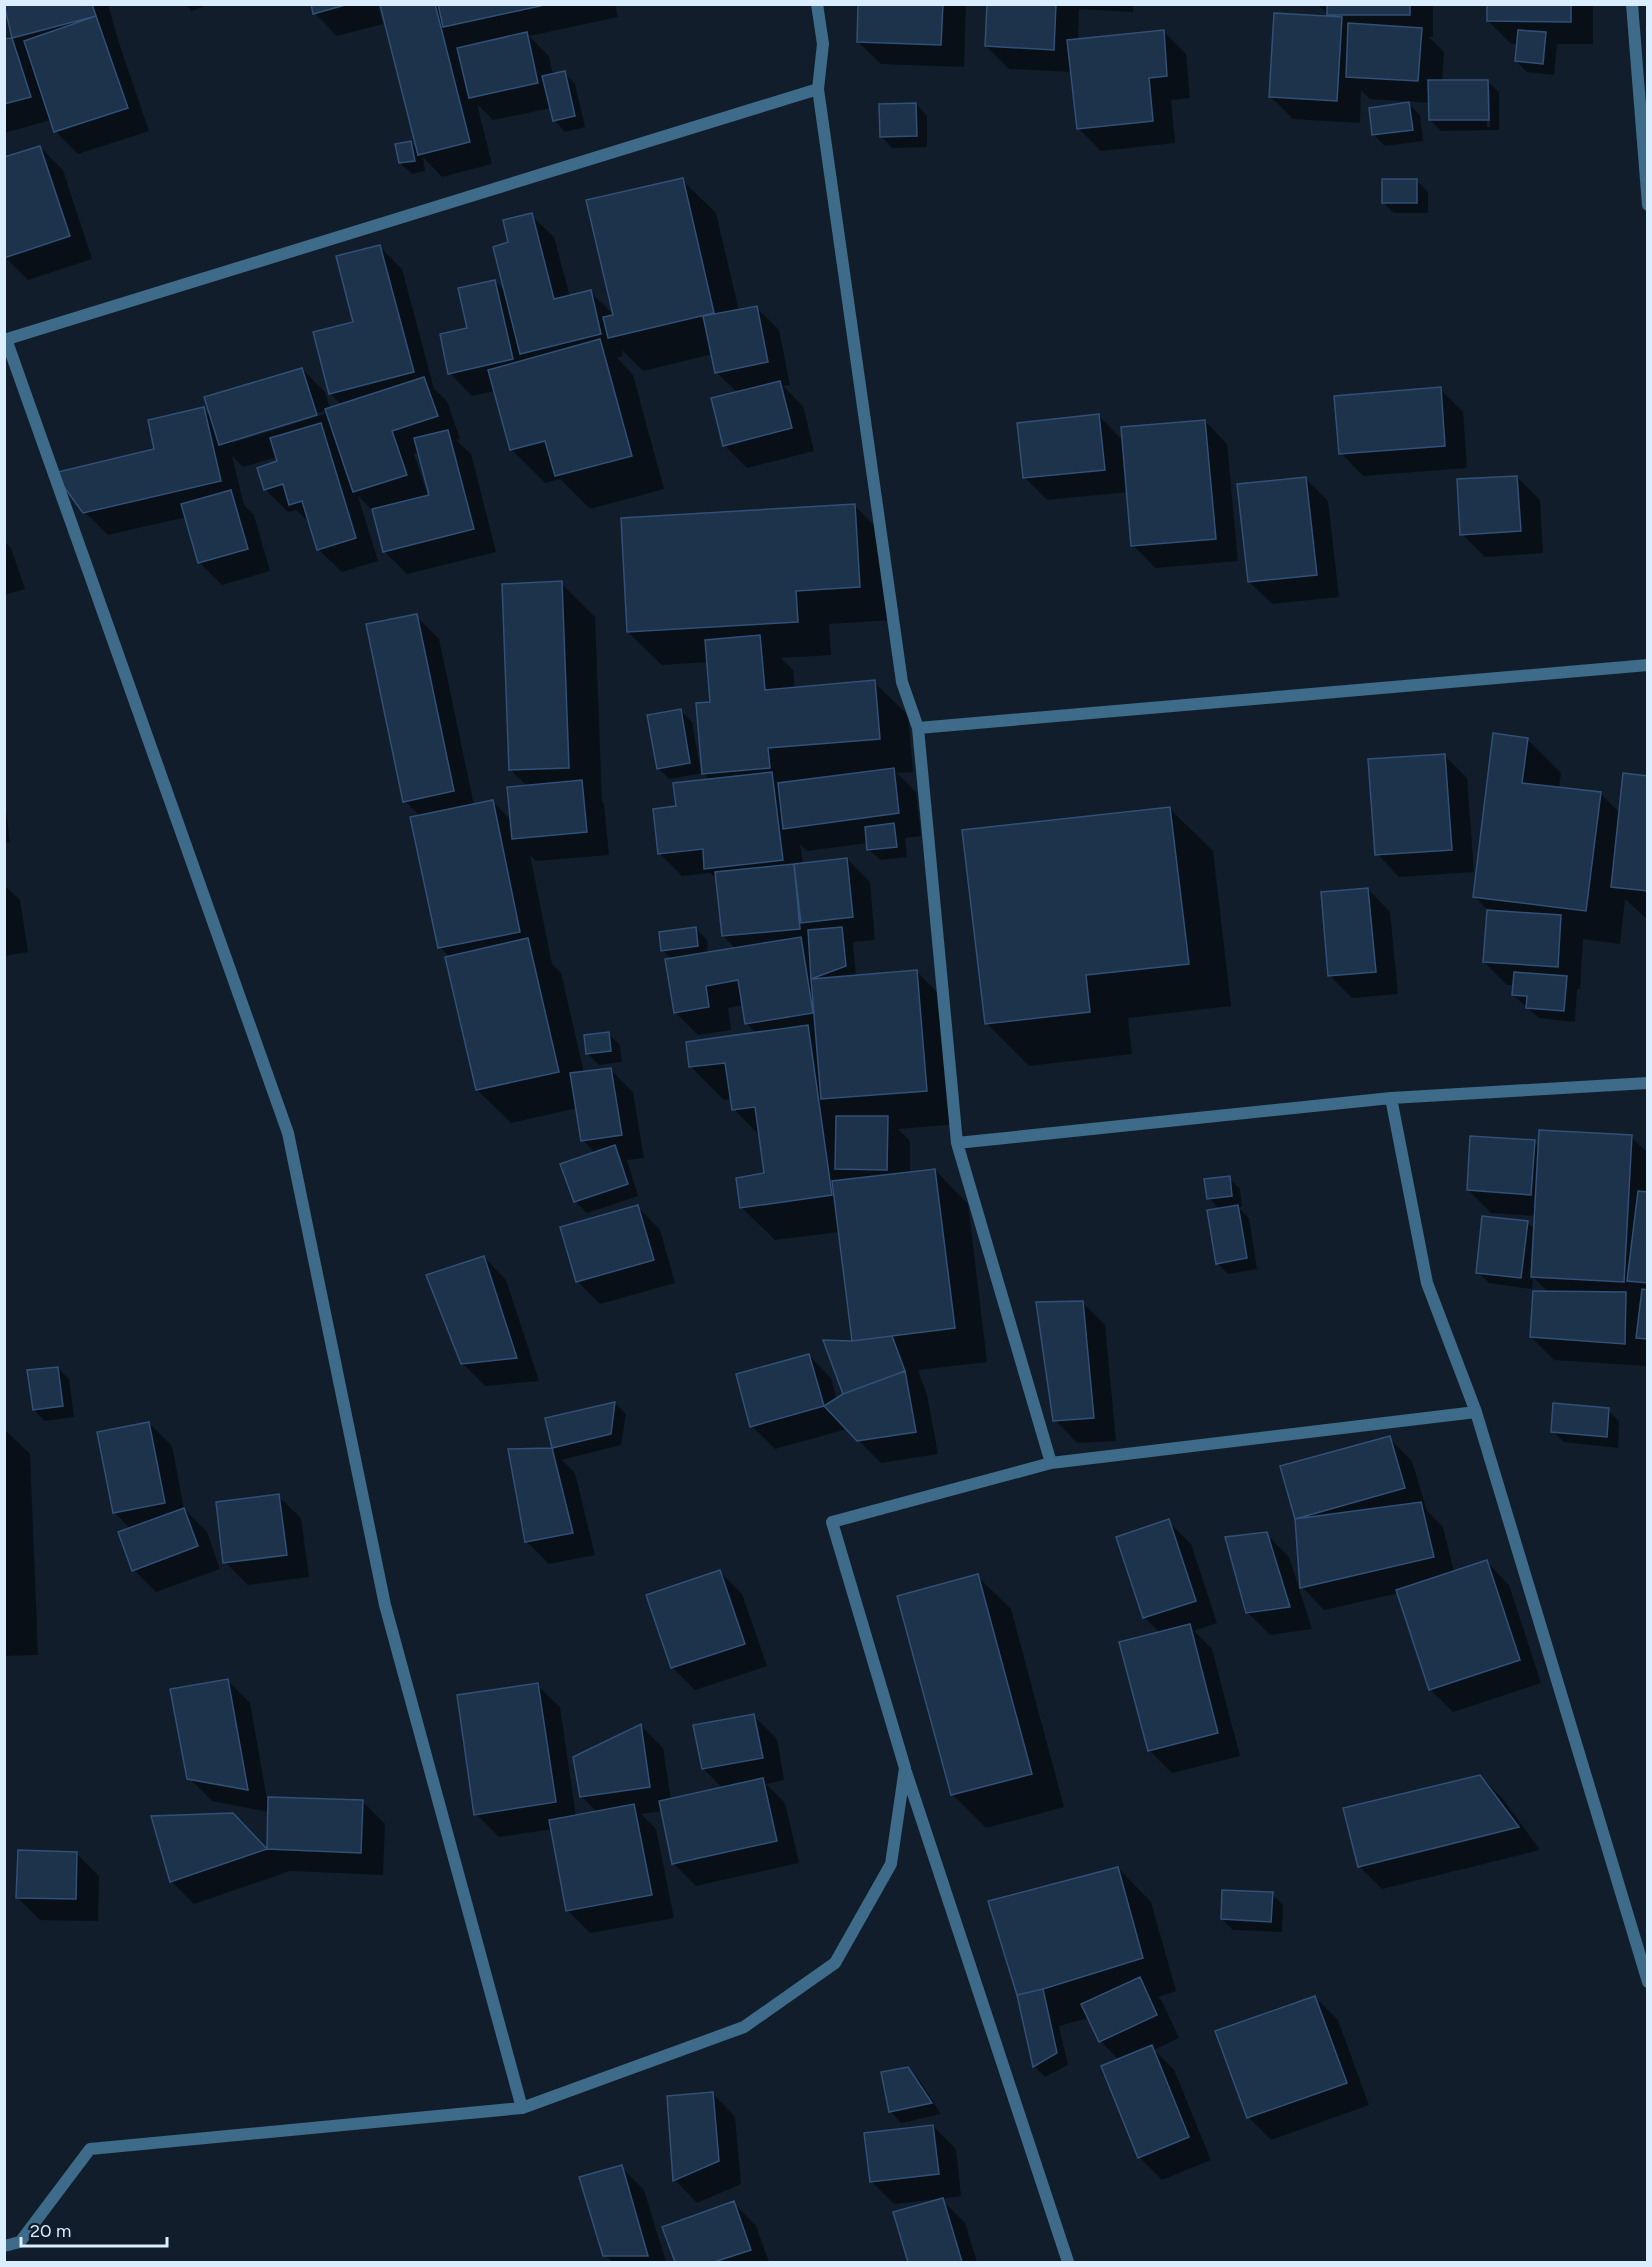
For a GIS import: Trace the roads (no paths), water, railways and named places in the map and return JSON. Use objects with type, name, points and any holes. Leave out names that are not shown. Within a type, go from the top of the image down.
[{"type":"street","points":[[817,4],[823,44],[818,89],[902,681],[918,728],[957,1143],[1051,1463]]},
{"type":"street","points":[[1632,4],[1647,205]]},
{"type":"street","points":[[522,2108],[385,1605],[288,1134],[5,339],[818,89]]},
{"type":"street","points":[[918,728],[1647,665]]},
{"type":"street","points":[[957,1143],[1391,1098],[1647,1083]]},
{"type":"street","points":[[1391,1098],[1426,1283],[1476,1412],[1647,1982]]},
{"type":"street","points":[[1068,2262],[905,1768],[832,1522],[1051,1463],[1476,1412]]},
{"type":"street","points":[[4,2246],[20,2242],[90,2149],[522,2108],[744,2027],[835,1963],[891,1864],[905,1768]]}]
